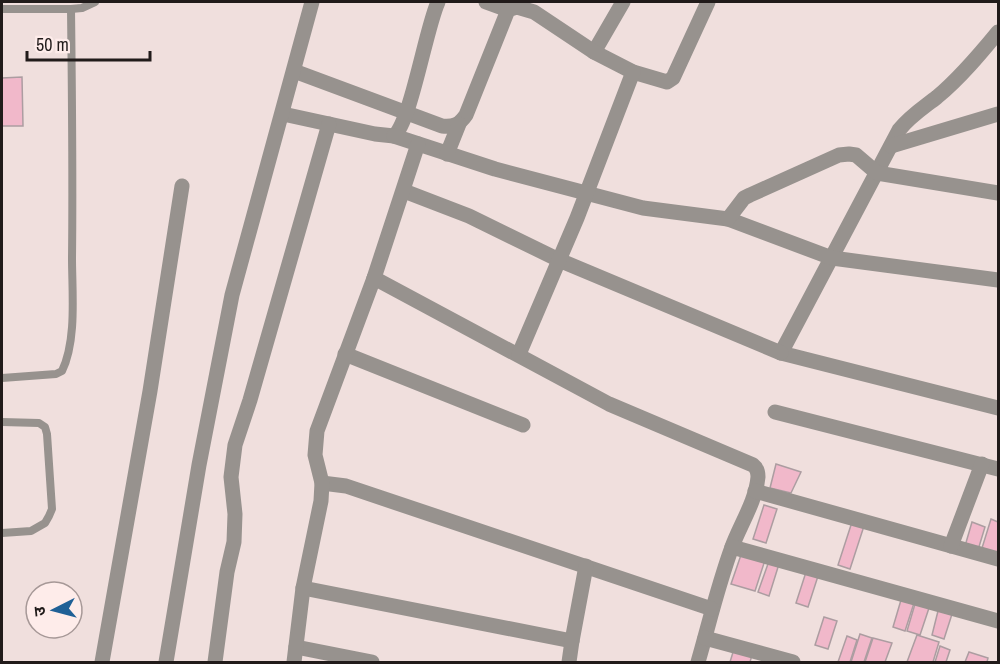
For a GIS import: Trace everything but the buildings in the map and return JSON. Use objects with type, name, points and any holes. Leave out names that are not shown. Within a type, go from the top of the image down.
[{"type":"street","points":[[166,663],[195,488],[232,295],[312,2]]},
{"type":"street","points":[[394,136],[399,131],[406,111],[438,2]]},
{"type":"street","points":[[486,2],[508,9],[537,7],[594,52],[633,72],[661,81],[670,81],[708,2]]},
{"type":"street","points":[[594,52],[623,2]]},
{"type":"street","points":[[447,154],[459,124],[471,104],[508,9]]},
{"type":"street","points":[[781,353],[898,130],[908,119],[938,96],[978,57],[999,32]]},
{"type":"street","points":[[978,57],[999,50]]},
{"type":"street","points":[[294,71],[442,126],[451,127],[459,124]]},
{"type":"street","points":[[519,354],[587,192],[633,72]]},
{"type":"street","points":[[283,114],[394,136],[495,169],[644,208],[728,219],[832,258],[999,280]]},
{"type":"street","points":[[891,146],[999,114]]},
{"type":"street","points":[[215,663],[227,572],[234,542],[231,477],[235,445],[329,124]]},
{"type":"street","points":[[372,663],[295,655],[303,588],[318,522],[322,483],[315,455],[316,438],[374,278],[418,144]]},
{"type":"street","points":[[728,219],[744,198],[839,155],[849,154],[856,155],[877,173],[999,193]]},
{"type":"street","points":[[102,663],[150,391],[182,186]]},
{"type":"street","points":[[404,191],[469,216],[559,260],[781,353],[999,408]]},
{"type":"street","points":[[374,278],[609,404],[753,465],[758,475],[755,491],[732,547],[698,663]]},
{"type":"street","points":[[345,354],[523,425]]},
{"type":"street","points":[[775,412],[999,469]]},
{"type":"street","points":[[951,546],[982,464]]},
{"type":"street","points":[[322,483],[346,486],[712,609]]},
{"type":"street","points":[[755,491],[999,559]]},
{"type":"street","points":[[732,547],[999,621]]},
{"type":"street","points":[[571,662],[572,641],[586,566]]},
{"type":"street","points":[[303,588],[572,641]]},
{"type":"street","points":[[705,638],[793,663]]},
{"type":"lane","points":[[2,9],[71,9],[82,8],[95,2]]},
{"type":"lane","points":[[2,378],[56,374],[62,371],[69,352],[72,261],[71,9]]},
{"type":"lane","points":[[2,422],[39,423],[45,427],[52,509],[45,523],[38,529],[2,532]]}]
